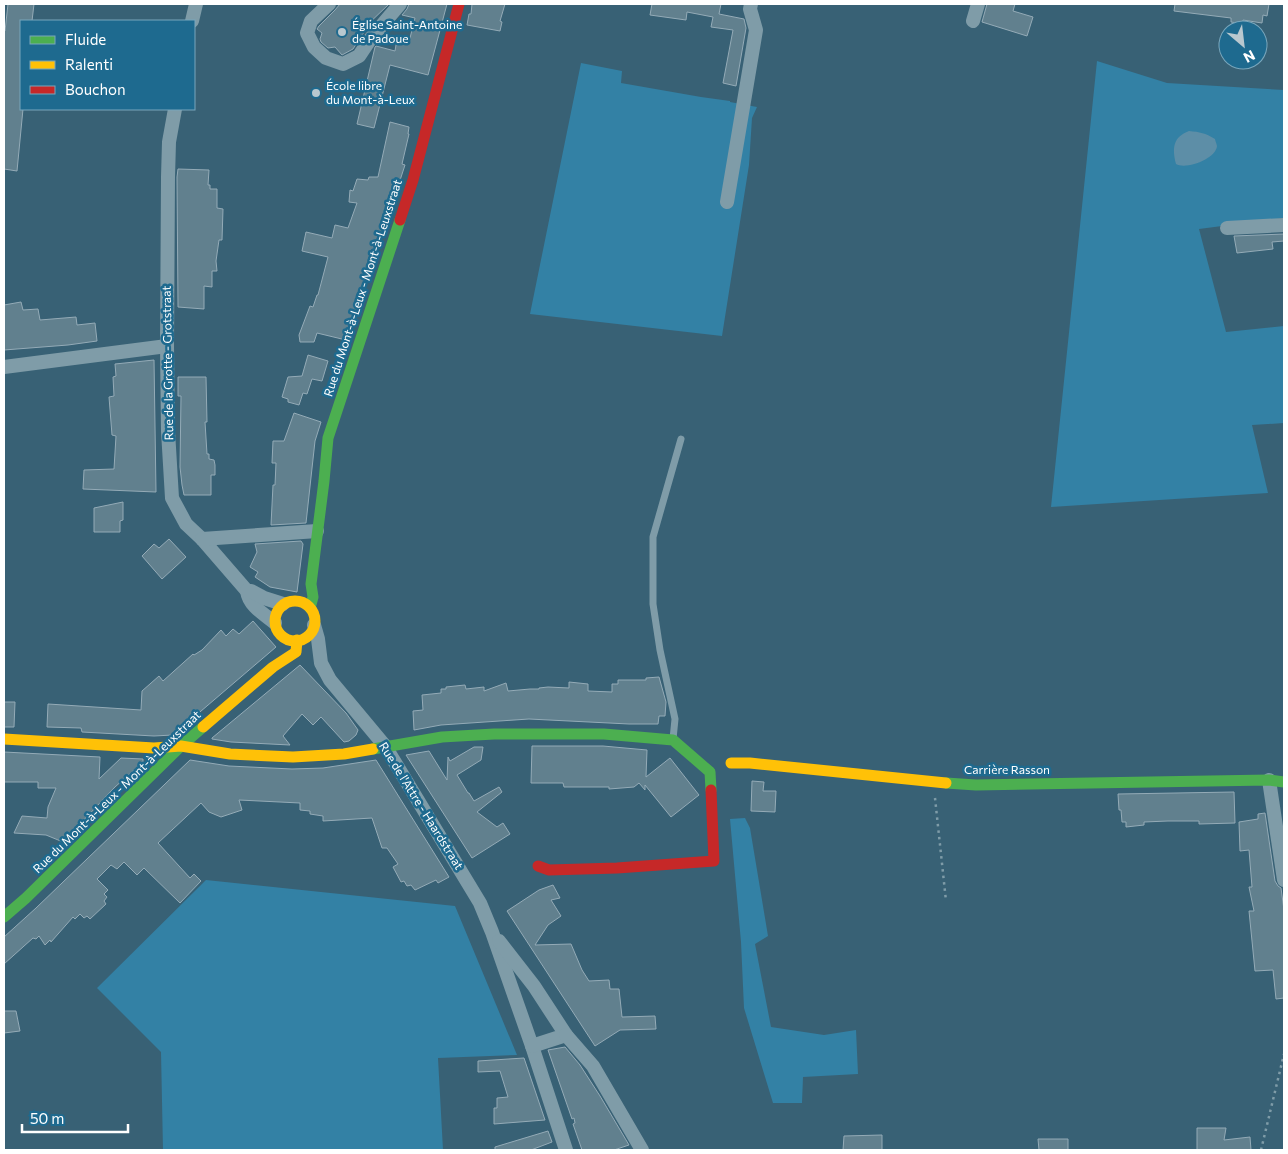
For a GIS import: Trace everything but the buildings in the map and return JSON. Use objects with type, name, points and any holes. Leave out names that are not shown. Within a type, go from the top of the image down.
[{"type":"street","points":[[192,20],[196,4]]},
{"type":"street","points":[[330,4],[311,21],[307,33],[314,46],[326,58],[343,64],[359,56],[371,38],[400,4]]},
{"type":"street","name":"Rue du Mont-à-Leux - Mont-à-Leuxstraat","points":[[4,917],[26,898],[181,746],[273,667],[284,647],[295,639],[309,634],[314,625],[314,614],[310,608],[313,597],[311,584],[328,438],[413,180],[458,4]]},
{"type":"street","points":[[726,202],[756,30],[750,9],[751,4]]},
{"type":"street","points":[[972,22],[978,4]]},
{"type":"street","name":"Rue de la Grotte - Grotstraat","points":[[176,110],[169,142],[168,159],[168,432],[172,498],[186,524],[202,539],[247,591],[255,608],[275,623]]},
{"type":"street","points":[[1227,228],[1284,225]]},
{"type":"street","points":[[4,366],[167,346]]},
{"type":"street","points":[[202,539],[317,532]]},
{"type":"street","points":[[295,639],[279,632],[275,623],[277,612],[311,584]]},
{"type":"street","name":"Rue de la Grotte - Grotstraat","points":[[247,591],[264,598],[290,602]]},
{"type":"street","points":[[290,602],[302,602],[310,608]]},
{"type":"street","name":"Rue de l'Attre - Haardstraat","points":[[314,625],[321,663],[330,680],[385,746],[480,903],[532,1046],[566,1150]]},
{"type":"street","name":"Rue de l'Attre - Haardstraat","points":[[295,639],[321,663]]},
{"type":"street","points":[[4,739],[154,748],[181,746],[230,754],[293,757],[344,754],[442,737],[494,734],[604,734],[672,740],[710,772],[714,861],[618,868],[549,870],[538,866]]},
{"type":"street","name":"Carrière Rasson","points":[[732,763],[760,764],[976,785],[1269,780],[1284,782]]},
{"type":"street","points":[[1269,780],[1284,880]]},
{"type":"street","name":"Rue de l'Attre - Haardstraat","points":[[492,932],[534,986],[566,1035],[593,1066],[642,1150]]},
{"type":"street","points":[[532,1046],[566,1035]]},
{"type":"lane","points":[[672,740],[675,719],[652,604],[653,537],[681,439]]},
{"type":"path","points":[[934,782],[946,901]]},
{"type":"path","points":[[1261,1150],[1284,1054]]},
{"type":"shaded area","points":[[1097,61],[1167,83],[1284,90],[1284,218],[1199,229],[1226,332],[1284,326],[1284,423],[1252,425],[1268,493],[1051,507]]},
{"type":"shaded area","points":[[581,63],[622,71],[621,83],[757,107],[752,118],[749,165],[722,336],[530,314]]},
{"type":"shaded area","points":[[1189,131],[1202,133],[1215,139],[1217,146],[1212,155],[1200,162],[1186,166],[1176,164],[1175,144],[1180,136]]},
{"type":"shaded area","points":[[745,818],[750,828],[768,936],[755,944],[771,1027],[824,1035],[856,1030],[858,1074],[803,1077],[802,1103],[773,1103],[744,1008],[741,942],[730,819]]},
{"type":"shaded area","points":[[206,880],[455,906],[517,1055],[438,1058],[443,1150],[163,1150],[161,1052],[97,988]]},
{"type":"traffic: fast","points":[[310,608],[313,597],[311,584],[328,438],[400,220]]},
{"type":"traffic: fast","points":[[4,917],[203,727]]},
{"type":"traffic: fast","points":[[373,749],[442,737],[494,734],[604,734],[673,740],[710,772],[711,790]]},
{"type":"traffic: fast","points":[[946,783],[976,785],[1269,780],[1284,782]]},
{"type":"traffic: slow","points":[[295,601],[309,607],[315,621],[309,635],[295,641],[281,635],[275,621],[281,607],[295,601]]},
{"type":"traffic: slow","points":[[203,727],[273,667],[296,652],[297,640]]},
{"type":"traffic: slow","points":[[4,739],[154,748],[181,746],[230,754],[293,757],[344,754],[373,749]]},
{"type":"traffic: slow","points":[[731,763],[750,763],[946,783]]},
{"type":"traffic: jam","points":[[400,220],[413,180],[459,4]]},
{"type":"traffic: jam","points":[[538,866],[549,870],[617,868],[714,861],[711,790]]},
{"type":"place","name":"Église Saint-Antoine de Padoue","points":[[342,32]]},
{"type":"place","name":"École libre du Mont-à-Leux","points":[[316,93]]}]
